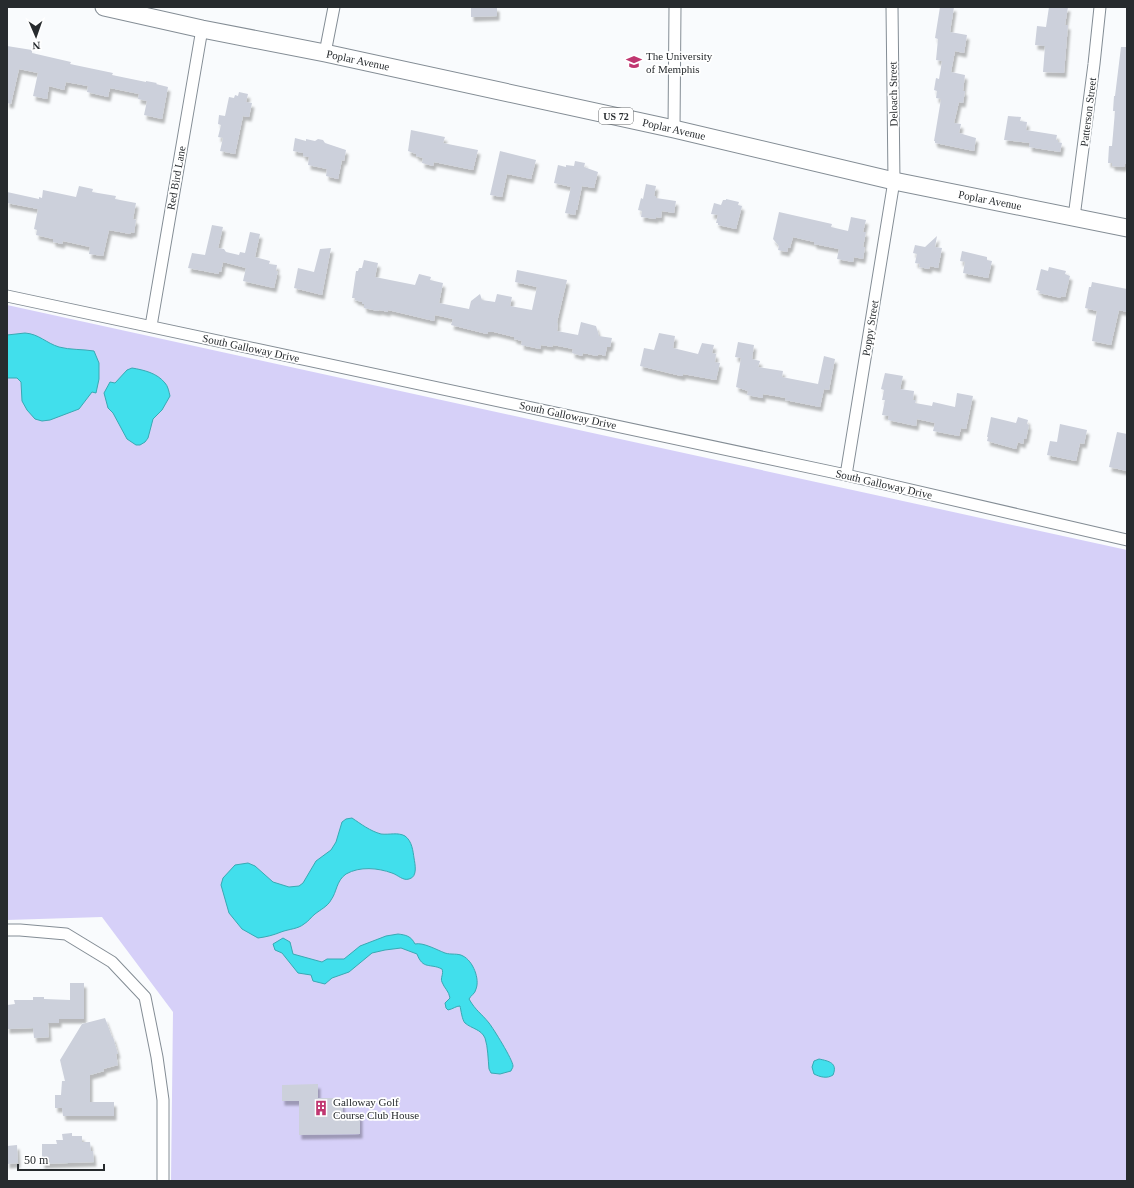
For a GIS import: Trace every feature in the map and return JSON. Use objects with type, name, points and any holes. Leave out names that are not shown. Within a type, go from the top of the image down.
[{"type":"main road","name":"Poplar Avenue","points":[[104,7],[202,29],[325,53],[674,129],[894,181],[1127,228]]},
{"type":"street","points":[[325,53],[334,7]]},
{"type":"street","points":[[674,129],[675,7]]},
{"type":"street","name":"Deloach Street","points":[[892,7],[894,181]]},
{"type":"street","name":"Patterson Street","points":[[1074,217],[1100,7]]},
{"type":"street","name":"Red Bird Lane","points":[[151,326],[202,29]]},
{"type":"street","name":"Poppy Street","points":[[846,475],[894,181]]},
{"type":"street","name":"South Galloway Drive","points":[[7,296],[846,475],[1127,540]]},
{"type":"street","points":[[7,930],[66,934],[112,962],[145,998],[157,1057],[163,1100],[163,1181]]},
{"type":"shaded area","points":[[7,305],[1127,550],[1127,1181],[171,1181],[173,1012],[102,917],[7,920]]},
{"type":"water","points":[[25,333],[34,335],[59,347],[94,351],[99,363],[99,379],[96,393],[92,392],[79,409],[50,420],[42,421],[35,419],[27,410],[22,401],[21,382],[17,378],[7,378],[7,335]]},
{"type":"water","points":[[132,368],[154,374],[166,384],[170,396],[162,410],[153,419],[148,438],[140,445],[136,445],[127,439],[113,413],[108,408],[104,393],[110,382],[115,383],[127,370]]},
{"type":"water","points":[[352,818],[377,833],[399,834],[405,836],[412,846],[415,864],[414,876],[409,879],[405,879],[392,873],[375,869],[351,871],[340,880],[333,897],[328,904],[302,926],[258,938],[242,929],[229,913],[221,885],[223,878],[235,865],[248,863],[255,866],[273,882],[289,887],[299,886],[303,883],[316,861],[331,850],[336,842],[342,822],[346,819]]},
{"type":"water","points":[[398,934],[408,936],[415,944],[426,945],[447,954],[457,954],[467,958],[473,966],[477,980],[475,992],[469,999],[489,1023],[510,1057],[513,1067],[511,1071],[500,1074],[491,1073],[489,1069],[485,1038],[479,1031],[464,1022],[460,1006],[448,1010],[446,1008],[445,1003],[450,998],[449,993],[443,984],[442,969],[424,964],[419,959],[417,954],[401,948],[372,953],[349,972],[332,978],[325,984],[313,981],[311,975],[298,973],[282,953],[275,950],[273,944],[283,938],[290,942],[293,954],[322,962],[327,959],[344,959],[360,946],[386,936]]},
{"type":"water","points":[[819,1059],[832,1063],[834,1068],[833,1075],[824,1077],[814,1074],[812,1067],[814,1061]]},
{"type":"building","points":[[471,7],[497,7],[497,16],[471,17]]},
{"type":"building","points":[[940,7],[954,7],[950,32],[967,35],[964,53],[955,51],[951,72],[965,75],[963,103],[959,102],[954,123],[961,124],[959,133],[976,138],[974,151],[935,143],[934,141],[941,99],[936,98],[937,91],[934,90],[936,78],[939,79],[942,61],[936,60],[938,39],[935,38]]},
{"type":"building","points":[[1049,7],[1068,7],[1065,25],[1068,25],[1064,73],[1043,72],[1045,46],[1035,45],[1037,26],[1046,27]]},
{"type":"building","points":[[7,46],[32,50],[32,53],[71,62],[70,64],[113,73],[112,75],[157,83],[156,84],[168,87],[162,119],[144,115],[147,101],[138,99],[139,94],[110,88],[108,97],[87,92],[88,86],[66,82],[64,90],[49,86],[47,99],[33,96],[38,73],[19,69],[11,104],[7,103]]},
{"type":"building","points":[[1121,47],[1127,47],[1127,164],[1125,164],[1124,167],[1112,166],[1112,163],[1108,163],[1109,146],[1112,146],[1115,111],[1113,111],[1114,96]]},
{"type":"building","points":[[239,92],[248,94],[246,102],[252,103],[249,117],[243,116],[235,154],[220,151],[223,138],[218,137],[221,125],[218,124],[219,115],[225,116],[229,97],[234,98],[235,95],[238,96]]},
{"type":"building","points":[[1008,116],[1021,117],[1020,121],[1027,122],[1026,130],[1057,135],[1056,140],[1062,143],[1060,152],[1029,147],[1030,143],[1004,140]]},
{"type":"building","points":[[411,130],[445,137],[443,143],[478,150],[473,170],[434,162],[433,166],[422,163],[423,158],[408,151]]},
{"type":"building","points":[[295,138],[306,141],[306,139],[315,141],[318,139],[323,140],[325,143],[346,150],[338,179],[326,176],[327,169],[308,165],[309,157],[303,156],[303,153],[293,151]]},
{"type":"building","points":[[500,151],[536,160],[531,179],[507,174],[502,197],[490,195]]},
{"type":"building","points":[[575,161],[585,163],[584,167],[598,172],[594,188],[582,186],[575,215],[565,213],[571,187],[554,183],[558,165],[566,167],[566,165],[574,166]]},
{"type":"building","points":[[646,184],[656,186],[654,196],[656,196],[656,198],[676,201],[674,213],[662,211],[661,218],[656,217],[656,219],[641,217],[642,211],[638,210],[641,198],[643,199]]},
{"type":"building","points":[[79,186],[93,189],[92,192],[116,196],[115,199],[136,203],[133,219],[136,220],[134,233],[131,232],[130,234],[109,230],[103,256],[89,254],[90,247],[63,241],[62,244],[53,242],[53,239],[36,235],[37,230],[34,229],[38,209],[7,203],[7,192],[39,199],[39,197],[42,198],[43,190],[76,197]]},
{"type":"building","points":[[726,199],[739,202],[738,205],[742,206],[736,229],[718,225],[718,223],[716,223],[718,215],[711,214],[714,203],[721,205],[723,200]]},
{"type":"building","points":[[779,212],[832,224],[831,227],[848,231],[851,217],[866,220],[863,232],[866,232],[863,247],[865,247],[863,259],[854,257],[853,262],[837,259],[839,249],[814,244],[814,242],[793,237],[790,248],[788,248],[787,252],[778,250],[779,246],[773,239]]},
{"type":"building","points":[[212,225],[223,227],[218,248],[224,249],[226,252],[239,255],[240,252],[245,253],[250,232],[260,234],[255,257],[270,261],[269,264],[277,265],[276,271],[278,271],[274,288],[243,281],[246,268],[223,262],[221,272],[219,271],[219,274],[188,268],[192,253],[205,255]]},
{"type":"building","points":[[937,236],[935,247],[942,248],[938,268],[930,266],[929,269],[919,267],[920,264],[915,263],[917,254],[913,253],[915,245],[925,247]]},
{"type":"building","points":[[331,248],[322,295],[294,288],[298,268],[314,272],[320,249]]},
{"type":"building","points":[[962,251],[987,257],[987,260],[992,261],[988,278],[963,273],[965,262],[960,261]]},
{"type":"building","points":[[364,260],[378,263],[375,277],[415,285],[419,274],[431,277],[430,280],[443,283],[439,303],[469,309],[471,301],[480,294],[482,300],[495,302],[497,294],[512,297],[510,306],[532,310],[537,287],[515,282],[517,270],[567,280],[557,323],[557,331],[578,335],[581,322],[596,326],[599,336],[612,338],[610,347],[607,347],[605,356],[583,353],[582,356],[572,353],[573,349],[553,345],[552,347],[541,345],[540,349],[521,345],[522,341],[514,339],[514,337],[494,332],[488,332],[487,334],[451,325],[453,319],[435,315],[434,321],[388,310],[388,312],[364,308],[364,304],[362,304],[362,302],[352,298],[356,271],[358,271],[359,268],[362,268]]},
{"type":"building","points":[[1049,267],[1066,271],[1065,274],[1070,276],[1065,297],[1061,296],[1061,298],[1039,293],[1040,291],[1036,290],[1041,269],[1048,271]]},
{"type":"building","points":[[1092,282],[1127,289],[1127,312],[1119,310],[1111,345],[1092,341],[1097,311],[1085,308],[1089,287],[1091,287]]},
{"type":"building","points":[[659,333],[675,336],[673,348],[698,354],[702,343],[714,345],[712,353],[716,354],[715,362],[720,363],[716,380],[683,374],[683,376],[681,376],[640,366],[644,348],[654,350]]},
{"type":"building","points":[[738,342],[754,345],[752,359],[760,361],[758,367],[783,371],[782,377],[818,384],[824,356],[835,359],[829,390],[824,389],[820,407],[785,400],[786,398],[763,394],[763,398],[747,395],[748,391],[736,387],[741,358],[735,357]]},
{"type":"building","points":[[885,373],[903,376],[900,389],[914,391],[913,400],[916,400],[915,403],[932,406],[933,402],[955,407],[957,393],[973,396],[966,429],[961,428],[959,436],[933,431],[935,423],[917,419],[916,426],[888,420],[889,416],[882,415],[885,400],[882,400],[884,390],[881,389]]},
{"type":"building","points":[[991,417],[1016,423],[1018,417],[1028,420],[1027,424],[1029,425],[1026,439],[1024,439],[1023,444],[1018,442],[1016,449],[987,441]]},
{"type":"building","points":[[1060,424],[1087,430],[1084,444],[1080,443],[1076,461],[1047,455],[1050,441],[1057,442]]},
{"type":"building","points":[[1117,432],[1127,434],[1127,471],[1109,467]]},
{"type":"building","points":[[70,983],[84,983],[84,1019],[59,1019],[59,1023],[48,1023],[49,1037],[34,1038],[33,1028],[7,1029],[7,1005],[15,1004],[14,1000],[33,1000],[33,997],[70,1000]]},
{"type":"building","points":[[105,1018],[118,1054],[116,1054],[118,1065],[103,1069],[104,1071],[90,1075],[90,1102],[114,1102],[114,1116],[63,1116],[62,1108],[55,1108],[55,1095],[61,1095],[62,1081],[65,1081],[60,1060],[82,1024]]},
{"type":"building","name":"Galloway Golf Course Club House","points":[[318,1084],[318,1098],[342,1098],[343,1115],[360,1115],[360,1134],[299,1135],[299,1101],[282,1101],[282,1085]]},
{"type":"building","points":[[72,1133],[72,1136],[82,1136],[82,1142],[90,1142],[94,1162],[42,1164],[42,1144],[57,1144],[56,1140],[63,1140],[62,1134]]},
{"type":"building","points":[[17,1145],[18,1163],[7,1164],[7,1146]]},
{"type":"place","name":"The University of Memphis","points":[[634,62]]},
{"type":"place","name":"Galloway Golf Course Club House","points":[[321,1108]]}]
